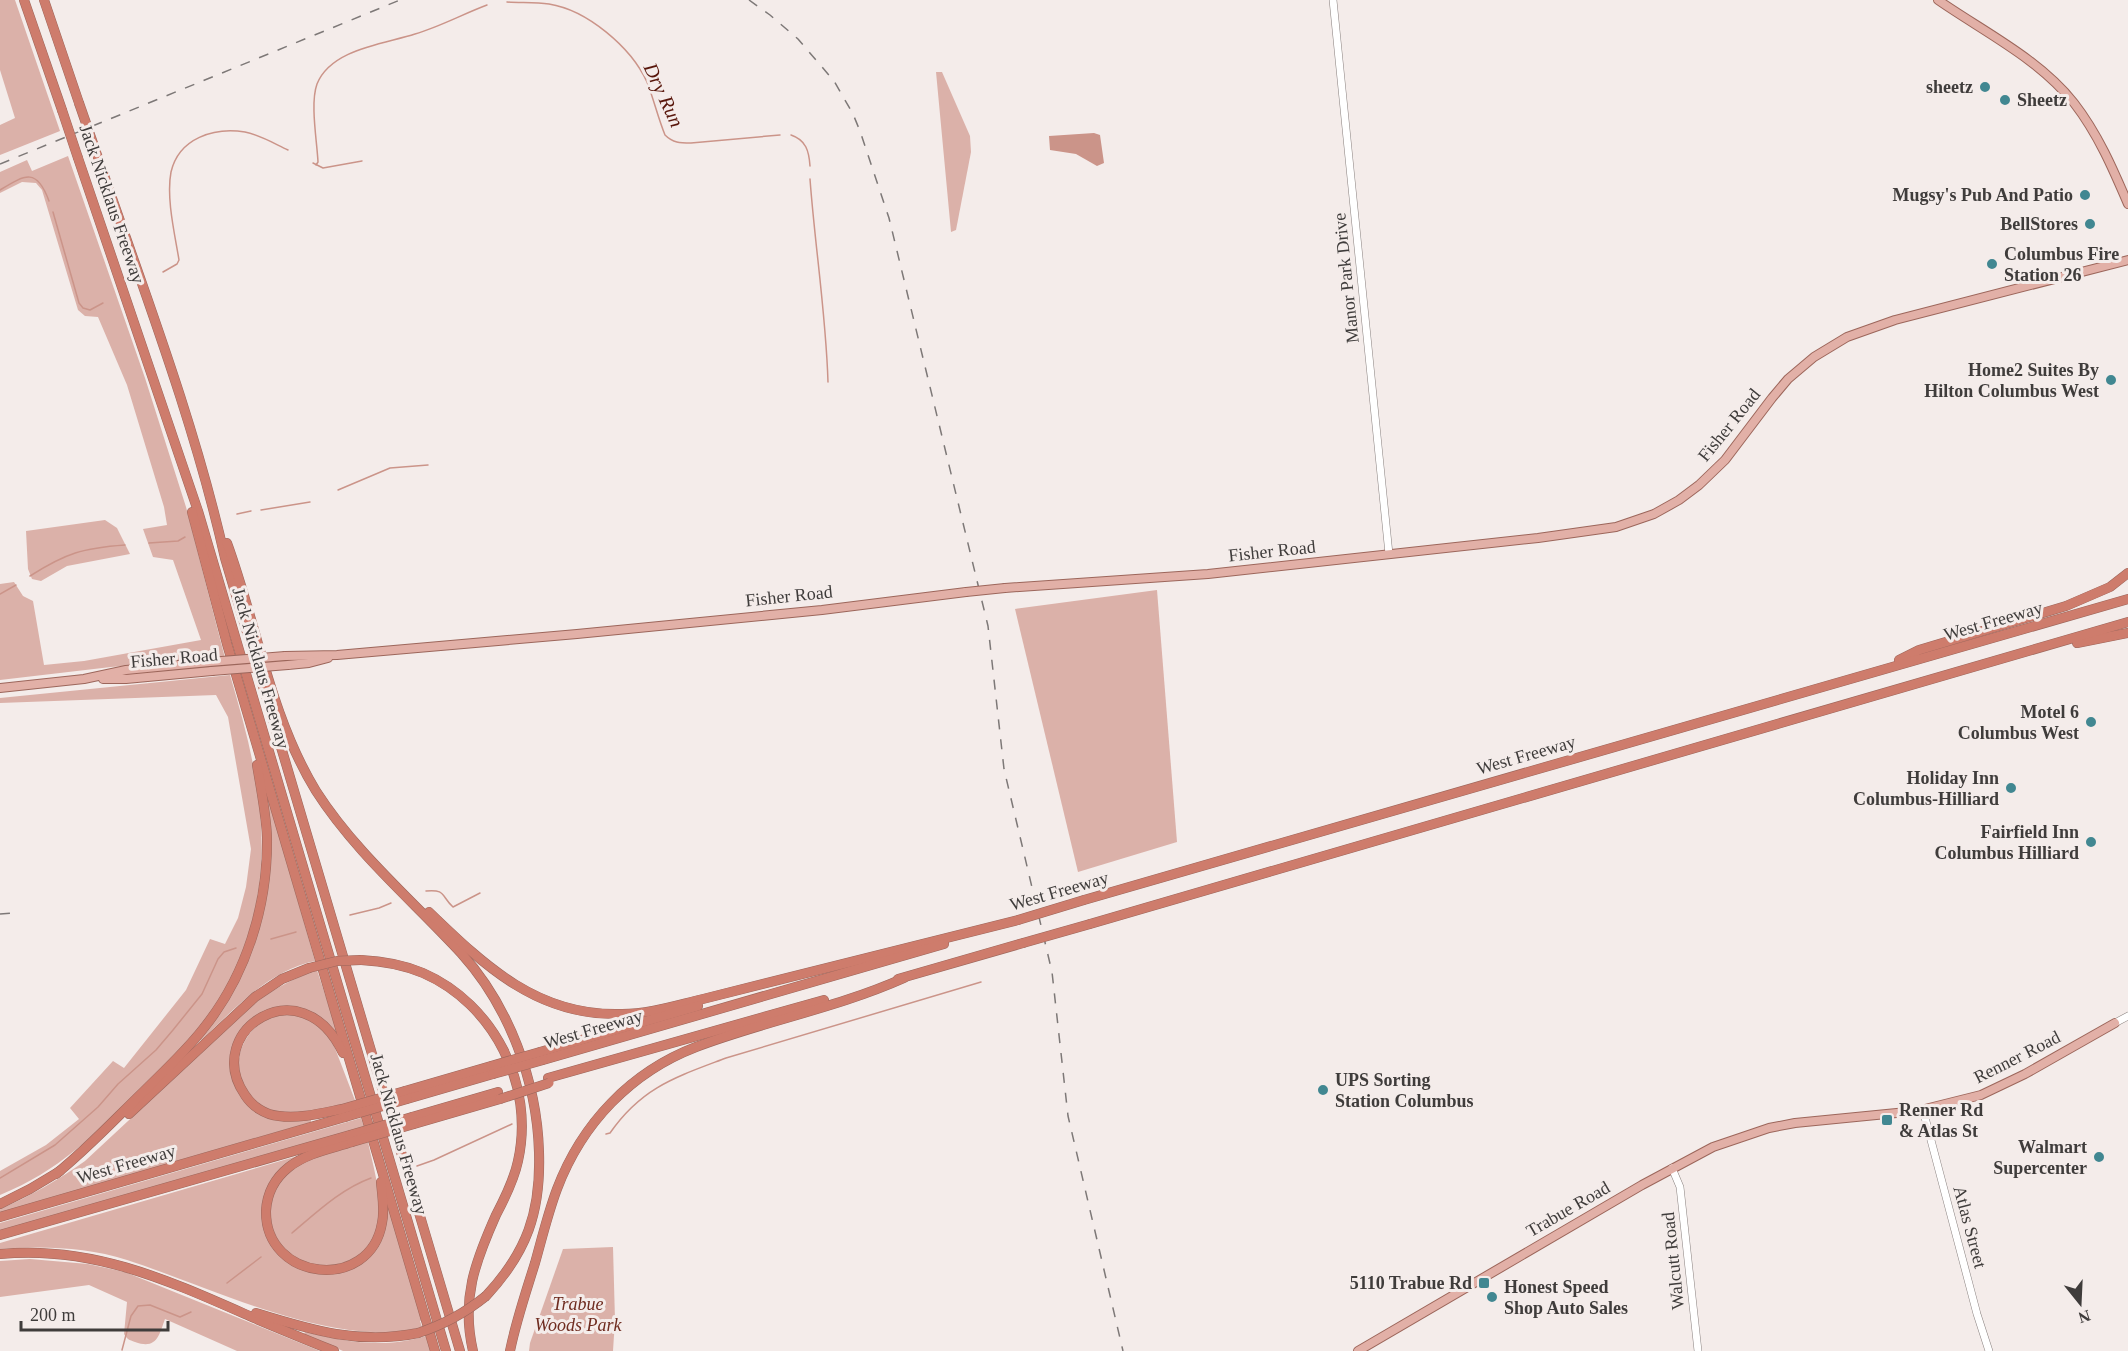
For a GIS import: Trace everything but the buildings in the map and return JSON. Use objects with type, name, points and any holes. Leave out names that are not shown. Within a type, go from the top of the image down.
[{"type":"highway","name":"Jack Nicklaus Freeway","points":[[24,0],[204,530],[446,1351]]},
{"type":"highway","name":"Jack Nicklaus Freeway","points":[[44,0],[177,388],[215,510],[231,578],[460,1351]]},
{"type":"highway","points":[[176,446],[206,568],[435,1351]]},
{"type":"highway","points":[[205,1296],[257,1313],[336,1334],[379,1338],[418,1333],[451,1319],[486,1296],[504,1276],[528,1234],[534,1215],[540,1170],[532,1097],[527,1075],[517,1044],[504,1017],[477,973],[462,954],[359,847],[316,790],[292,742],[279,707],[232,556],[215,510]]},
{"type":"highway","points":[[1880,670],[1919,650],[2088,598],[2110,587],[2128,573]]},
{"type":"highway","points":[[2092,610],[2116,597],[2128,594]]},
{"type":"highway","name":"West Freeway","points":[[0,1217],[492,1070],[943,944],[1084,900],[2128,599]]},
{"type":"highway","name":"West Freeway","points":[[0,1235],[351,1139],[602,1064],[2128,622]]},
{"type":"highway","points":[[1428,826],[1489,812],[2054,648],[2128,633]]},
{"type":"highway","points":[[56,1174],[96,1140],[203,1030],[227,994],[242,963],[259,912],[267,851],[262,795],[250,721]]},
{"type":"highway","points":[[359,847],[476,957],[493,970],[518,987],[561,1005],[601,1013],[642,1012],[807,974],[1018,920]]},
{"type":"highway","points":[[0,1204],[56,1174],[107,1134],[255,997],[282,979],[309,968],[337,961],[362,960],[399,965],[424,973],[464,998],[484,1017],[501,1044],[517,1085],[521,1112],[521,1145],[514,1176],[474,1269],[468,1312],[473,1351]]},
{"type":"highway","points":[[541,1056],[807,974]]},
{"type":"highway","points":[[510,1351],[550,1210],[563,1173],[593,1122],[627,1087],[655,1067],[695,1047],[872,992],[904,978]]},
{"type":"highway","points":[[344,1113],[278,1116],[258,1108],[248,1100],[237,1080],[235,1056],[242,1035],[256,1020],[278,1011],[303,1012],[314,1017],[323,1023],[339,1044],[358,1089]]},
{"type":"highway","points":[[351,1139],[295,1163],[279,1177],[269,1193],[266,1214],[272,1236],[278,1246],[298,1264],[322,1271],[344,1268],[371,1249],[377,1240],[382,1224],[379,1159]]},
{"type":"highway","points":[[0,1254],[46,1253],[97,1259],[135,1269],[334,1351]]},
{"type":"main road","points":[[1938,0],[2022,56],[2062,90],[2098,139],[2128,204]]},
{"type":"main road","name":"Fisher Road","points":[[0,688],[84,679],[126,679],[285,656],[337,655],[822,610],[1005,588],[1215,574],[1593,532],[1647,517],[1679,500],[1725,460],[1788,379],[1814,357],[1847,337],[1895,320],[2128,260]]},
{"type":"main road","name":"Fisher Road","points":[[210,667],[288,665],[309,663],[337,655]]},
{"type":"main road","name":"Renner Road","points":[[1806,1122],[1923,1110],[1953,1103],[1997,1088],[2115,1023]]},
{"type":"main road","name":"Trabue Road","points":[[1358,1351],[1672,1168],[1713,1147],[1768,1128],[1806,1122]]},
{"type":"street","name":"Manor Park Drive","points":[[1333,0],[1389,554]]},
{"type":"street","name":"Renner Road","points":[[2115,1023],[2128,1016]]},
{"type":"street","name":"Atlas Street","points":[[1923,1110],[1977,1314],[1989,1351]]},
{"type":"street","name":"Walcutt Road","points":[[1672,1168],[1680,1187],[1698,1351]]},
{"type":"green space","points":[[0,0],[15,0],[60,131],[0,155],[0,125],[15,118],[0,70]]},
{"type":"green space","points":[[936,72],[942,72],[970,136],[971,152],[956,230],[951,232]]},
{"type":"green space","points":[[68,156],[145,378],[186,507],[225,658],[111,667],[0,680],[0,584],[14,582],[23,596],[33,601],[44,665],[84,661],[201,640],[173,560],[153,557],[143,529],[167,525],[164,507],[127,385],[98,317],[85,316],[78,310],[42,190],[36,183],[22,182],[0,193],[0,172],[27,160],[32,171]]},
{"type":"green space","points":[[105,520],[117,528],[130,554],[67,566],[41,581],[32,579],[28,569],[26,531]]},
{"type":"green space","points":[[1157,590],[1177,842],[1078,872],[1015,609]]},
{"type":"green space","points":[[230,675],[255,776],[262,844],[260,878],[254,912],[234,973],[217,1005],[195,1033],[105,1123],[58,1163],[40,1175],[0,1195],[0,1171],[46,1145],[79,1119],[70,1108],[113,1061],[124,1068],[186,990],[210,939],[225,944],[238,918],[246,887],[251,849],[228,717],[216,695],[0,703],[0,698]]},
{"type":"green space","points":[[264,783],[315,961],[282,973],[267,982],[239,1004],[201,1040],[199,1039],[227,998],[265,893]]},
{"type":"green space","points":[[317,970],[337,1031],[335,1032],[324,1021],[308,1011],[281,1008],[240,1034],[234,1078],[243,1097],[260,1112],[311,1119],[311,1122],[0,1213],[0,1209],[23,1199],[85,1161],[256,1002],[285,984]]},
{"type":"green space","points":[[294,1013],[316,1022],[333,1043],[356,1103],[304,1113],[283,1114],[261,1106],[251,1098],[240,1075],[239,1062],[241,1050],[247,1038],[265,1019]]},
{"type":"green space","points":[[361,1118],[364,1127],[0,1231],[0,1223]]},
{"type":"green space","points":[[368,1142],[380,1205],[379,1227],[374,1238],[359,1255],[338,1264],[312,1266],[294,1257],[277,1238],[271,1222],[271,1205],[282,1179],[294,1167],[310,1158]]},
{"type":"green space","points":[[301,1155],[266,1198],[274,1244],[312,1272],[365,1259],[388,1204],[422,1320],[420,1321],[422,1327],[389,1332],[352,1330],[313,1323],[234,1299],[127,1260],[96,1252],[64,1248],[0,1249],[0,1243]]},
{"type":"green space","name":"Trabue Woods Park","points":[[613,1247],[615,1320],[613,1351],[529,1351],[563,1249]]},
{"type":"green space","points":[[30,1259],[88,1264],[125,1272],[320,1351],[237,1351],[165,1319],[156,1340],[148,1344],[135,1342],[124,1334],[127,1302],[89,1285],[0,1297],[0,1261]]},
{"type":"green space","points":[[305,1332],[365,1343],[395,1342],[426,1336],[431,1351],[343,1351],[304,1334]]},
{"type":"shaded area","points":[[1094,133],[1100,135],[1104,163],[1097,166],[1076,154],[1050,150],[1049,136]]},
{"type":"waterway","name":"Dry Run","points":[[507,2],[544,3],[563,8],[578,14],[606,32],[640,69],[647,82],[665,135],[671,140],[691,143],[780,135]]},
{"type":"waterway","name":"Dry Run","points":[[316,165],[318,162],[314,111],[315,92],[324,72],[346,55],[424,31],[487,5]]},
{"type":"waterway","name":"Dry Run","points":[[163,272],[177,264],[179,260],[172,216],[170,182],[175,160],[190,143],[210,133],[233,131],[256,135],[288,150]]},
{"type":"waterway","name":"Dry Run","points":[[791,135],[806,147],[810,166]]},
{"type":"waterway","name":"Dry Run","points":[[313,163],[323,168],[362,161]]},
{"type":"waterway","name":"Dry Run","points":[[0,190],[17,180],[30,177],[40,183],[49,201]]},
{"type":"waterway","name":"Dry Run","points":[[810,179],[828,382]]},
{"type":"waterway","name":"Dry Run","points":[[53,212],[79,303],[83,308],[90,310],[103,303]]},
{"type":"waterway","points":[[338,490],[390,468],[428,465]]},
{"type":"waterway","points":[[261,510],[310,502]]},
{"type":"waterway","points":[[237,514],[251,511]]},
{"type":"waterway","points":[[149,543],[178,541],[185,537]]},
{"type":"waterway","points":[[30,576],[75,553],[125,545]]},
{"type":"waterway","points":[[0,594],[16,585]]},
{"type":"waterway","points":[[426,891],[440,892],[453,907],[480,893]]},
{"type":"waterway","points":[[350,915],[391,903]]},
{"type":"waterway","points":[[271,939],[296,932]]},
{"type":"waterway","points":[[0,1178],[55,1145],[98,1107],[118,1084],[156,1050],[202,994],[218,959],[224,952],[236,948]]},
{"type":"waterway","points":[[606,1134],[610,1133],[622,1117],[648,1094],[661,1085],[691,1071],[726,1058],[981,982]]},
{"type":"waterway","points":[[417,1166],[512,1124]]},
{"type":"waterway","points":[[292,1233],[339,1195],[371,1178]]},
{"type":"waterway","points":[[227,1283],[261,1257]]},
{"type":"waterway","points":[[122,1350],[131,1316],[138,1306],[150,1305],[180,1317],[191,1312]]},
{"type":"railway","points":[[0,164],[400,0]]},
{"type":"railway","points":[[749,0],[798,39],[834,81],[860,131],[889,218],[988,626],[1004,769],[1052,972],[1068,1116],[1123,1351]]},
{"type":"railway","points":[[0,914],[12,913]]},
{"type":"place","name":"sheetz","points":[[1985,87]]},
{"type":"place","name":"Sheetz","points":[[2005,100]]},
{"type":"place","name":"Mugsy's Pub And Patio","points":[[2085,195]]},
{"type":"place","name":"BellStores","points":[[2090,224]]},
{"type":"place","name":"Columbus Fire Station 26","points":[[1992,264]]},
{"type":"place","name":"Home2 Suites By Hilton Columbus West","points":[[2111,380]]},
{"type":"place","name":"Motel 6 Columbus West","points":[[2091,722]]},
{"type":"place","name":"Holiday Inn Columbus-Hilliard","points":[[2011,788]]},
{"type":"place","name":"Fairfield Inn Columbus Hilliard","points":[[2091,842]]},
{"type":"place","name":"UPS Sorting Station Columbus","points":[[1323,1090]]},
{"type":"place","name":"Renner Rd & Atlas St","points":[[1887,1120]]},
{"type":"place","name":"Walmart Supercenter","points":[[2099,1157]]},
{"type":"place","name":"5110 Trabue Rd","points":[[1484,1283]]},
{"type":"place","name":"Honest Speed Shop Auto Sales","points":[[1492,1297]]}]
